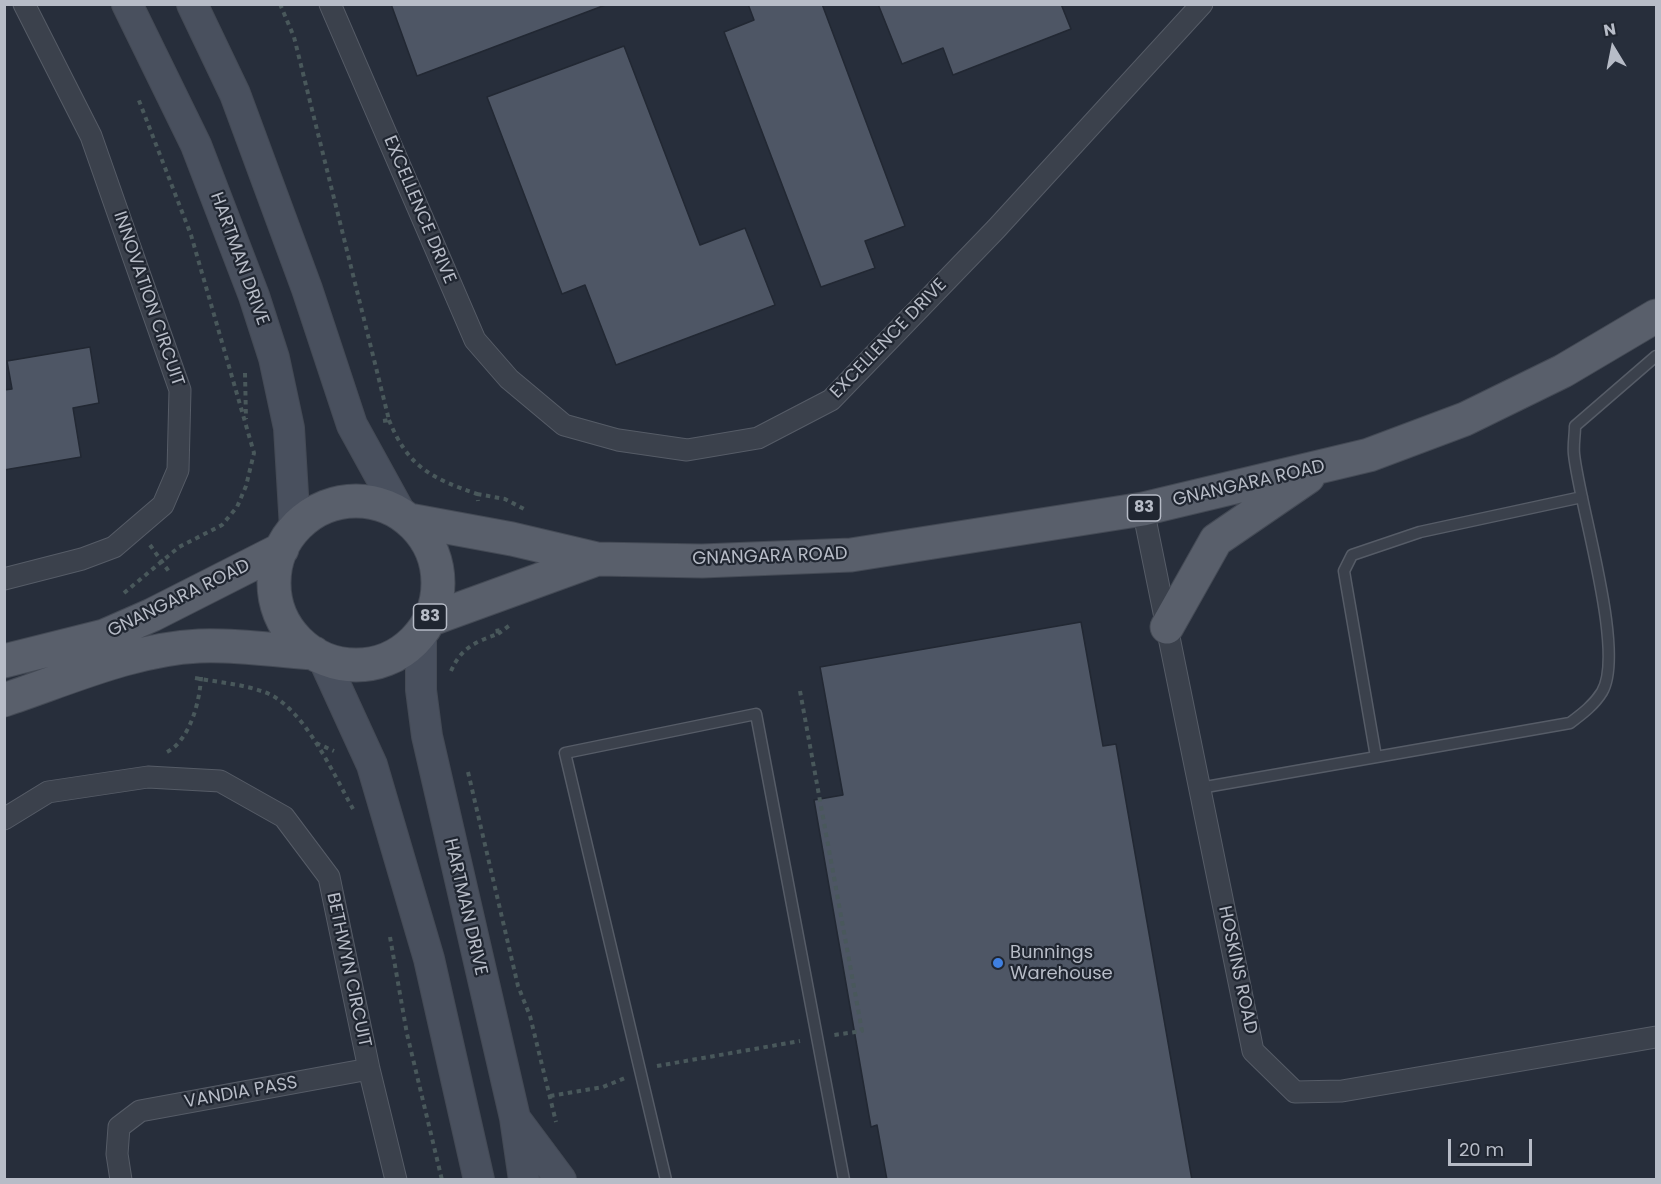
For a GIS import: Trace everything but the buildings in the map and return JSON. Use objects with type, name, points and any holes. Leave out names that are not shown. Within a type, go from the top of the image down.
[{"type":"main road","name":"HARTMAN DRIVE","points":[[128,4],[196,146],[254,296],[274,358],[289,428],[288,539]]},
{"type":"main road","points":[[192,4],[235,94],[307,289],[354,429],[405,517]]},
{"type":"main road","name":"GNANGARA ROAD","points":[[405,517],[597,558],[702,561],[851,555],[1143,509],[1370,455],[1465,419],[1563,371],[1656,316]]},
{"type":"main road","points":[[1167,627],[1216,540],[1324,466]]},
{"type":"main road","name":"83","points":[[345,502],[374,503],[405,517],[427,541],[436,567],[438,594],[425,627],[404,650],[382,661],[358,665],[319,656],[291,634],[278,607],[274,578],[288,539],[318,511],[345,502]]},
{"type":"main road","name":"GNANGARA ROAD","points":[[4,661],[104,636],[152,615],[288,539]]},
{"type":"main road","name":"GNANGARA ROAD","points":[[425,627],[597,558]]},
{"type":"main road","name":"HARTMAN DRIVE","points":[[425,627],[421,690],[427,736],[515,1118],[524,1179]]},
{"type":"main road","name":"GNANGARA ROAD","points":[[4,700],[106,665],[161,650],[201,646],[319,656]]},
{"type":"main road","points":[[319,656],[374,774],[429,959],[479,1179]]},
{"type":"main road","points":[[515,1118],[561,1179]]},
{"type":"street","name":"INNOVATION CIRCUIT","points":[[4,579],[82,559],[114,547],[163,505],[178,470],[180,390],[92,136],[24,4]]},
{"type":"street","name":"EXCELLENCE DRIVE","points":[[330,4],[475,340],[509,379],[564,425],[618,441],[687,450],[758,438],[831,399],[996,229],[1202,4]]},
{"type":"street","name":"HOSKINS ROAD","points":[[1143,509],[1253,1051],[1295,1092],[1342,1091],[1656,1036]]},
{"type":"street","name":"BETHWYN CIRCUIT","points":[[4,819],[48,792],[148,777],[220,781],[284,817],[329,877],[369,1069],[396,1179]]},
{"type":"street","name":"VANDIA PASS","points":[[121,1179],[117,1154],[119,1127],[140,1111],[369,1069]]},
{"type":"lane","points":[[1200,788],[1570,723],[1592,705],[1603,690],[1609,652],[1603,602],[1574,452],[1575,426],[1656,356]]},
{"type":"lane","points":[[1376,757],[1344,571],[1352,555],[1420,532],[1582,497]]},
{"type":"lane","points":[[666,1179],[565,753],[756,714],[844,1179]]},
{"type":"path","points":[[280,4],[294,37],[389,420],[354,429]]},
{"type":"path","points":[[137,96],[191,235],[254,453],[246,486],[237,507],[222,525],[179,547],[161,560]]},
{"type":"path","points":[[254,453],[289,444]]},
{"type":"path","points":[[550,1096],[603,1087],[653,1067],[862,1030],[800,691]]},
{"type":"path","points":[[466,765],[518,986],[530,1016],[558,1132]]},
{"type":"place","name":"Bunnings Warehouse","points":[[998,963]]}]
